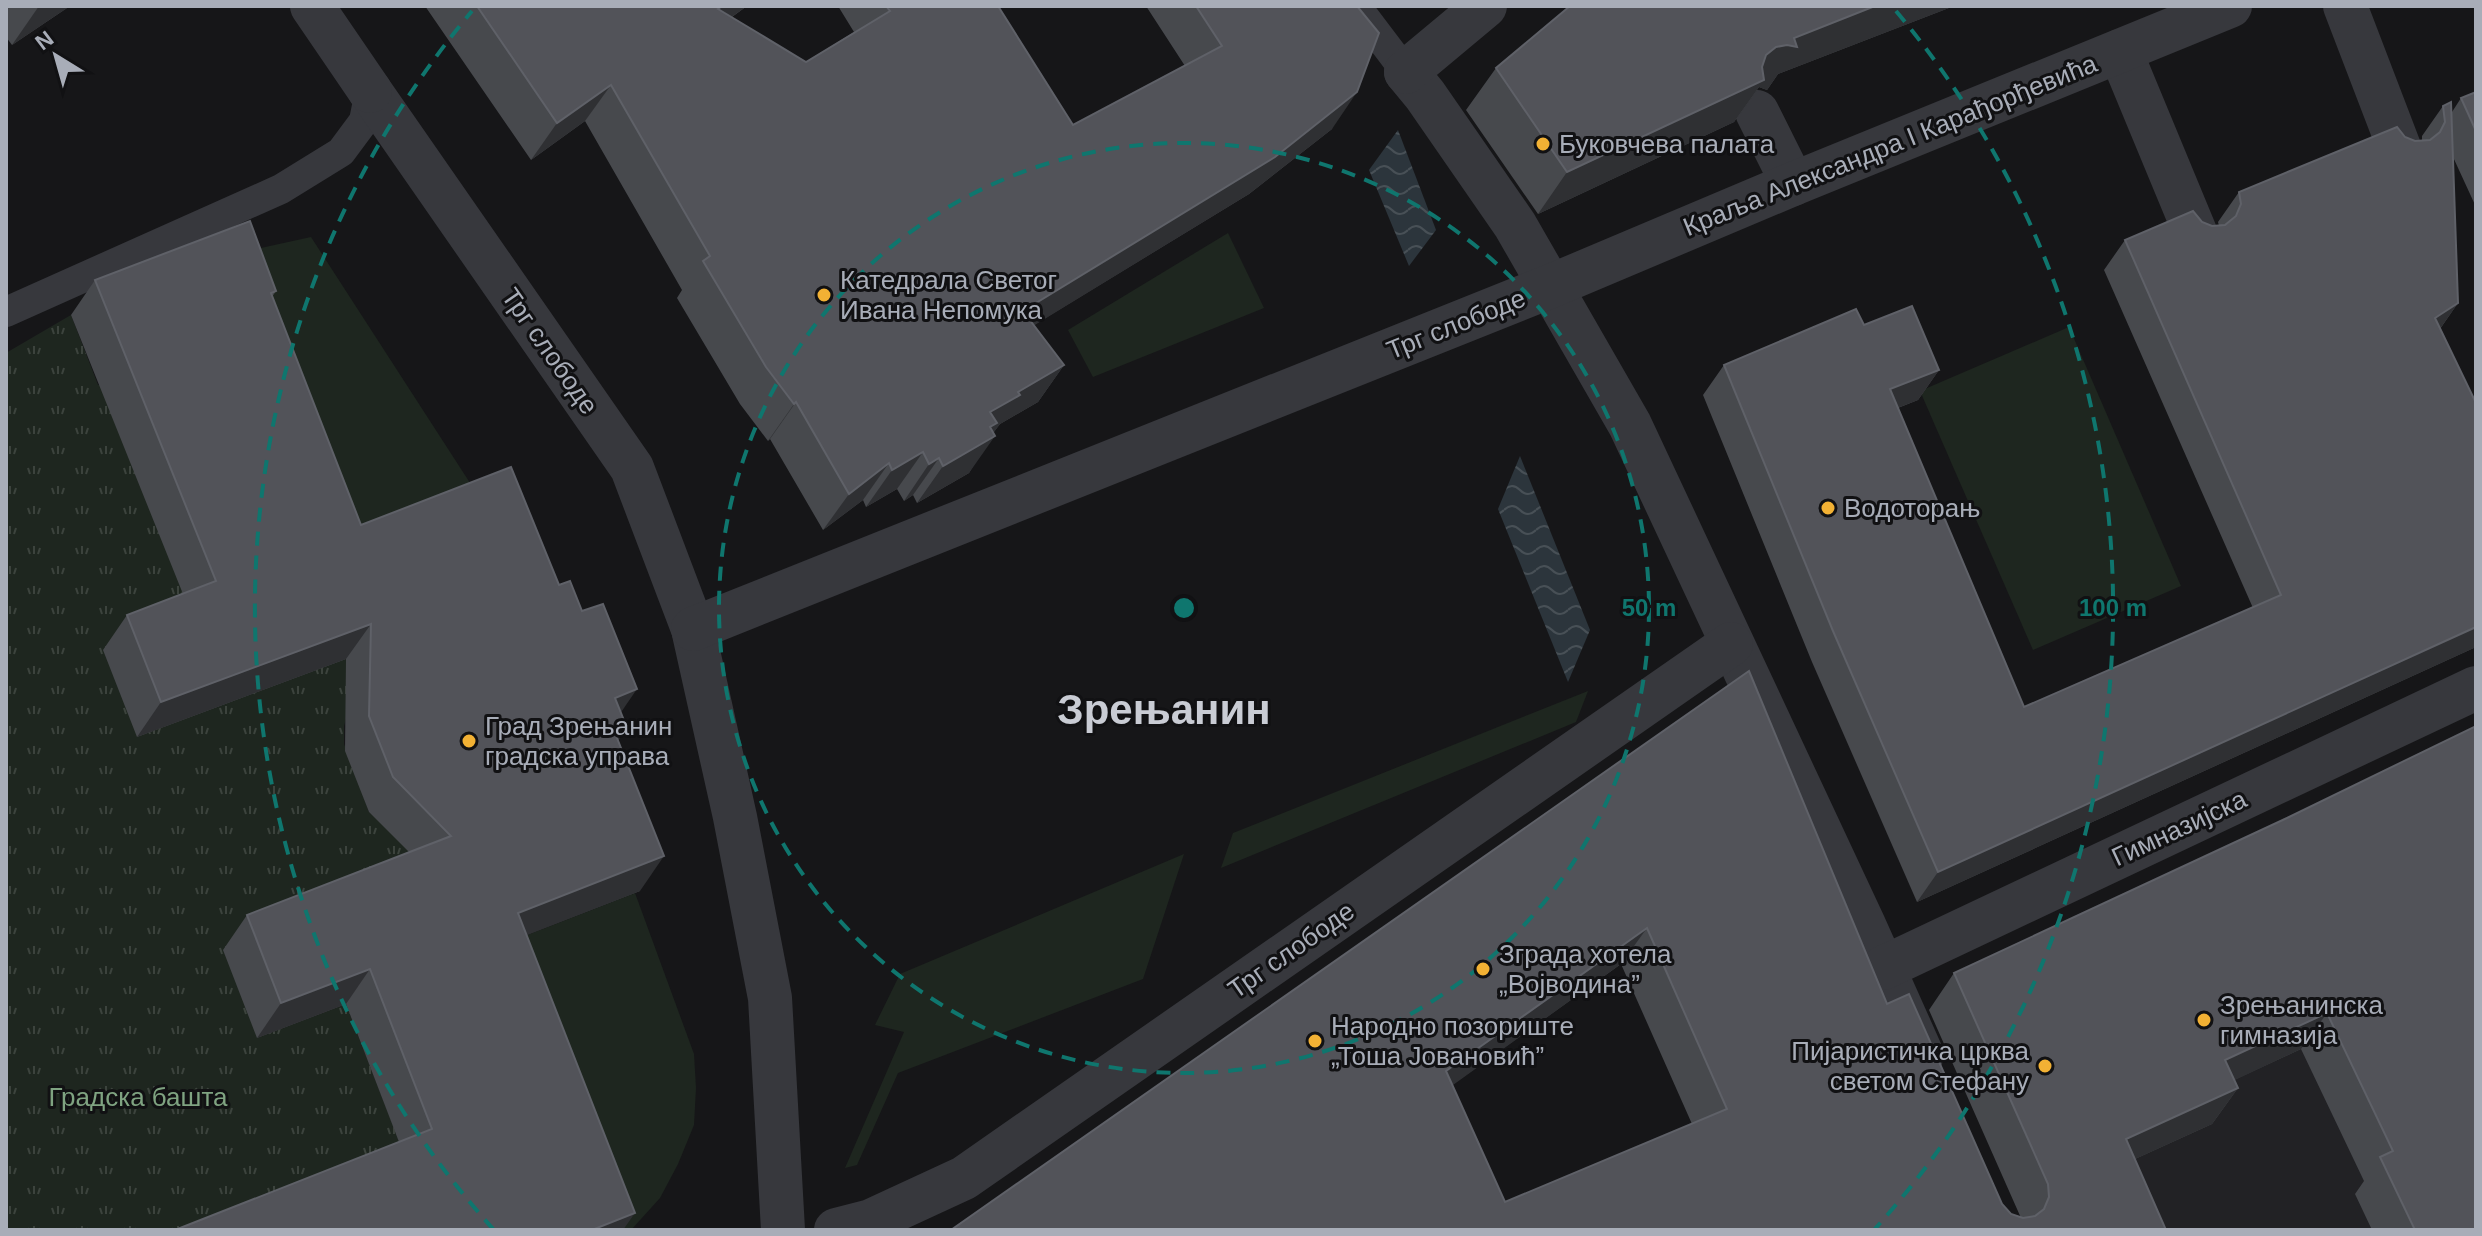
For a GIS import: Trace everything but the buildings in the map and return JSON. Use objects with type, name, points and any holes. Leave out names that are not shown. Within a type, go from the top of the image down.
[{"type":"street","name":"Трг слободе","points":[[312,6],[632,468],[693,629],[735,817],[770,998],[783,1230]]},
{"type":"street","points":[[1406,72],[1485,6]]},
{"type":"street","name":"Краља Александра I Карађорђевића","points":[[1551,286],[2230,6]]},
{"type":"street","points":[[2345,6],[2399,147]]},
{"type":"street","points":[[2120,51],[2195,232]]},
{"type":"street","name":"Трг слободе","points":[[1406,72],[1515,225],[1630,425],[1934,1084]]},
{"type":"street","points":[[1757,112],[1793,184]]},
{"type":"street","name":"Трг слободе","points":[[693,629],[1551,286]]},
{"type":"street","name":"Трг слободе","points":[[836,1230],[871,1221],[964,1178],[1731,644]]},
{"type":"street","name":"Гимназијска","points":[[1883,968],[2476,688]]},
{"type":"lane","points":[[1356,6],[1406,72]]},
{"type":"lane","points":[[6,312],[281,189],[341,152],[364,121],[370,91]]},
{"type":"shaded area","points":[[2362,806],[2476,1230],[2028,1230]]},
{"type":"green space","points":[[1228,233],[1264,308],[1093,377],[1068,330]]},
{"type":"green space","points":[[311,237],[483,503],[336,559],[225,256]]},
{"type":"green space","name":"Градска башта","points":[[71,315],[98,385],[364,652],[344,726],[344,744],[369,812],[384,825],[435,830],[257,1038],[346,1004],[408,1164],[239,1230],[6,1230],[6,353]]},
{"type":"green space","points":[[2069,327],[2181,586],[2033,650],[1920,391]]},
{"type":"green space","points":[[1588,691],[1576,722],[1221,868],[1233,833]]},
{"type":"green space","points":[[1184,854],[1143,979],[898,1073],[857,1165],[845,1168],[904,1032],[875,1025],[900,974]]},
{"type":"green space","points":[[635,893],[694,1054],[694,1125],[660,1198],[631,1230],[603,1230],[494,948]]},
{"type":"water","points":[[1398,130],[1436,230],[1409,266],[1369,170]]},
{"type":"water","points":[[1520,456],[1590,630],[1568,682],[1498,509]]},
{"type":"place","name":"Буковчева палата","points":[[1543,144]]},
{"type":"place","name":"Катедрала Светог Ивана Непомука","points":[[824,295]]},
{"type":"place","name":"Водоторањ","points":[[1828,508]]},
{"type":"place","name":"Град Зрењанин градска управа","points":[[469,741]]},
{"type":"place","name":"Зграда хотела „Војводина”","points":[[1483,969]]},
{"type":"place","name":"Зрењанинска гимназија","points":[[2204,1020]]},
{"type":"place","name":"Народно позориште „Тоша Јовановић”","points":[[1315,1041]]},
{"type":"place","name":"Пијаристичка црква светом Стефану","points":[[2045,1066]]},
{"type":"district","name":"Зрењанин","points":[[1164,709]]}]
